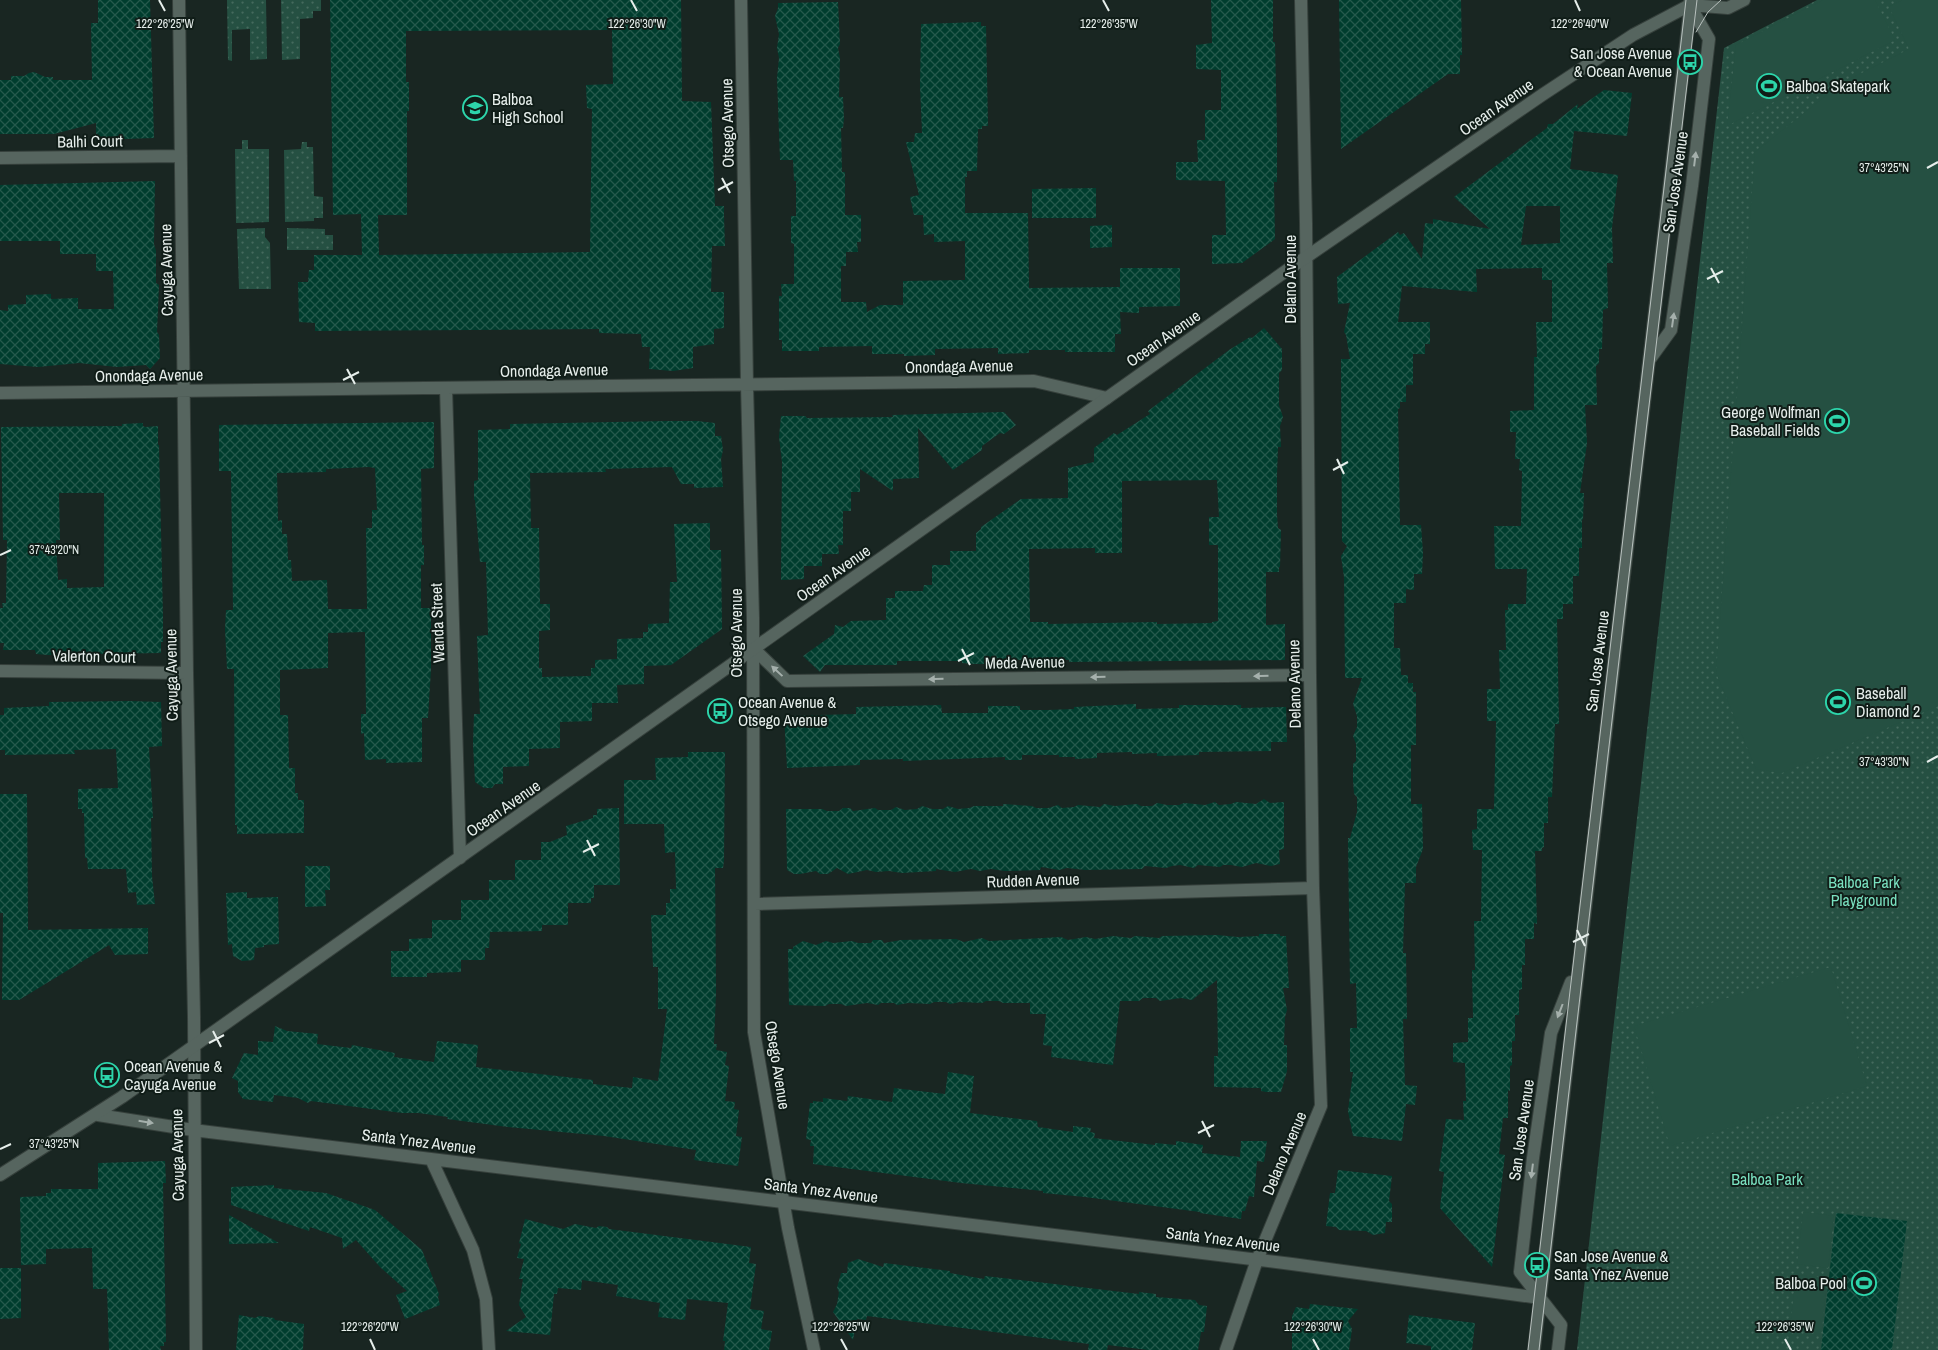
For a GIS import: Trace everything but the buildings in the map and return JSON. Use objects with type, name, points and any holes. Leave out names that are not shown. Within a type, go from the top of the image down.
[{"type":"street","name":"Cayuga Avenue","points":[[180,0],[187,673],[194,1046],[193,1130],[196,1350]]},
{"type":"street","name":"Otsego Avenue","points":[[741,0],[747,385],[754,649],[754,1032],[788,1228],[814,1350]]},
{"type":"street","name":"Delano Avenue","points":[[1226,1350],[1257,1260],[1321,1106],[1313,888],[1301,0]]},
{"type":"street","points":[[1690,1],[1728,8],[1744,0]]},
{"type":"street","name":"Ocean Avenue","points":[[0,1175],[98,1114],[1107,398],[1306,259],[1558,85],[1633,35],[1690,1]]},
{"type":"street","name":"San Jose Avenue","points":[[1649,361],[1671,330],[1692,186],[1710,39],[1690,1]]},
{"type":"street","name":"San Jose Avenue","points":[[1534,1350],[1690,1]]},
{"type":"street","name":"Balhi Court","points":[[0,158],[181,156]]},
{"type":"street","name":"Onondaga Avenue","points":[[0,393],[1034,381],[1107,398]]},
{"type":"street","name":"Wanda Street","points":[[446,388],[460,858]]},
{"type":"street","name":"Meda Avenue","points":[[754,649],[788,681],[1310,675]]},
{"type":"street","name":"Valerton Court","points":[[0,671],[187,673]]},
{"type":"street","name":"Rudden Avenue","points":[[754,904],[1313,888]]},
{"type":"street","name":"San Jose Avenue","points":[[1558,1350],[1561,1325],[1520,1272],[1551,1033],[1578,966]]},
{"type":"street","name":"Santa Ynez Avenue","points":[[98,1114],[193,1130],[1257,1260],[1540,1298]]},
{"type":"street","points":[[431,1159],[473,1250],[486,1299],[489,1350]]},
{"type":"green space","points":[[227,0],[266,0],[267,59],[250,60],[250,29],[232,30],[232,61],[228,60]]},
{"type":"green space","points":[[281,0],[321,0],[321,11],[313,11],[313,18],[300,19],[300,59],[282,60]]},
{"type":"green space","name":"Balboa Park","points":[[1817,0],[1938,0],[1938,1350],[1577,1350],[1724,48]]},
{"type":"green space","name":"Balboa Skatepark","points":[[1823,0],[1875,0],[1895,40],[1727,126],[1736,45]]},
{"type":"green space","name":"George Wolfman Baseball Fields","points":[[1902,0],[1938,0],[1938,706],[1782,773],[1756,769],[1716,673],[1755,152],[1842,83],[1909,49],[1889,7]]},
{"type":"green space","points":[[242,140],[248,140],[248,149],[269,149],[269,222],[236,223],[235,149],[242,149]]},
{"type":"green space","points":[[302,142],[307,142],[307,147],[313,147],[314,196],[323,197],[323,218],[314,218],[314,221],[285,222],[284,150],[301,149]]},
{"type":"green space","points":[[265,228],[265,237],[270,243],[271,289],[239,289],[237,229]]},
{"type":"green space","points":[[287,228],[325,229],[325,235],[333,235],[333,250],[287,250]]},
{"type":"green space","points":[[1831,967],[1867,1086],[1670,1146],[1634,1026]]},
{"type":"green space","points":[[1803,1212],[1834,1216],[1828,1268],[1797,1264]]},
{"type":"green space","points":[[1796,1275],[1827,1278],[1822,1330],[1790,1327]]},
{"type":"tram line","points":[[1528,1350],[1686,0]]},
{"type":"tram line","points":[[1539,1350],[1697,0]]},
{"type":"tram line","points":[[1696,32],[1708,12],[1721,0]]},
{"type":"place","name":"San Jose Avenue & Ocean Avenue","points":[[1690,62]]},
{"type":"place","name":"Balboa Skatepark","points":[[1769,86]]},
{"type":"place","name":"Balboa High School","points":[[475,108]]},
{"type":"place","name":"George Wolfman Baseball Fields","points":[[1837,421]]},
{"type":"place","name":"Baseball Diamond 2","points":[[1838,702]]},
{"type":"place","name":"Ocean Avenue & Otsego Avenue","points":[[720,711]]},
{"type":"place","name":"Ocean Avenue & Cayuga Avenue","points":[[107,1075]]},
{"type":"place","name":"San Jose Avenue & Santa Ynez Avenue","points":[[1537,1265]]},
{"type":"place","name":"Balboa Pool","points":[[1864,1283]]},
{"type":"park label","name":"Balboa Park Playground","points":[[1864,891]]}]
